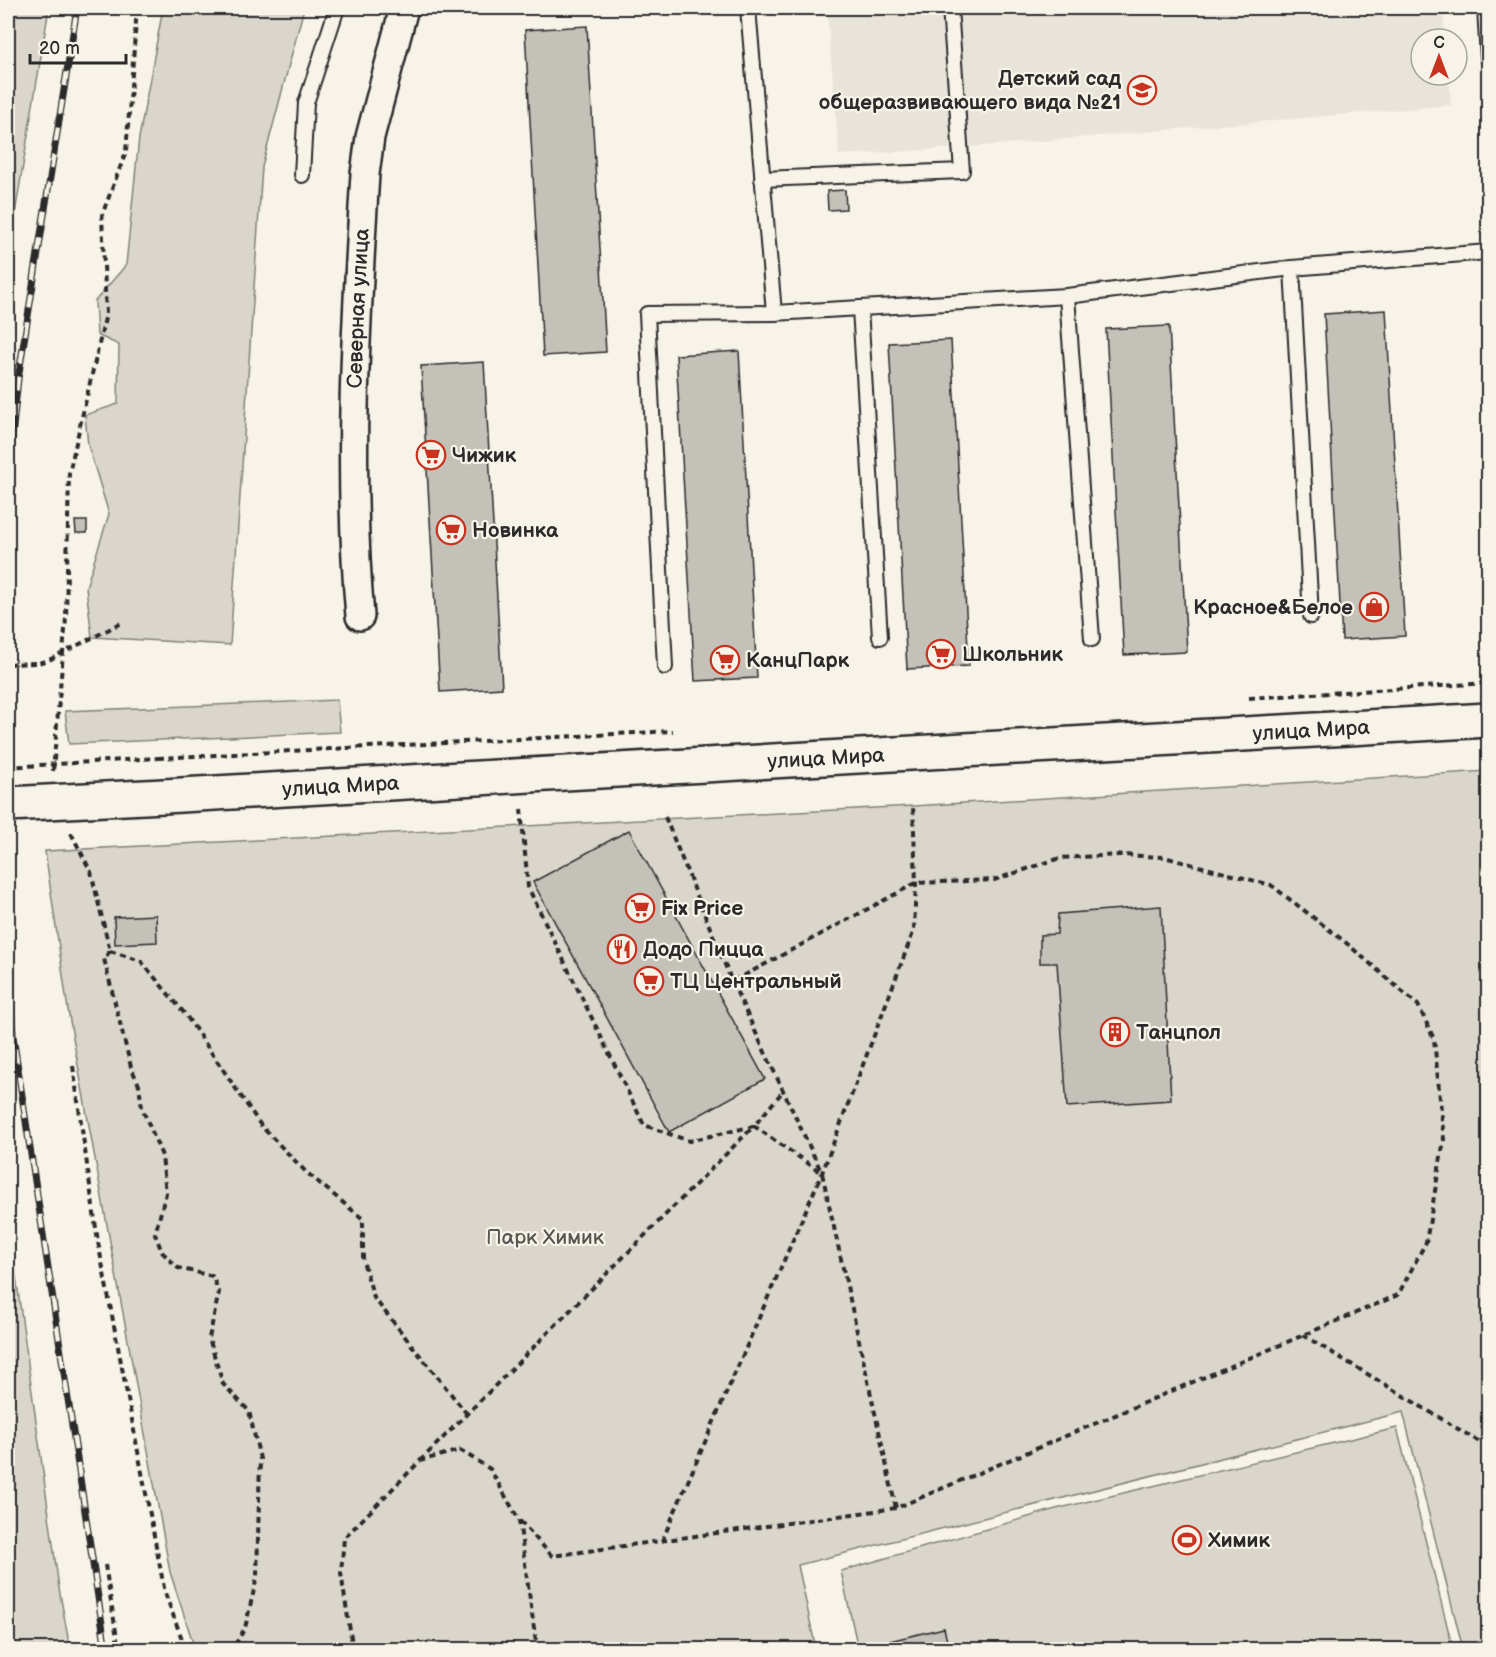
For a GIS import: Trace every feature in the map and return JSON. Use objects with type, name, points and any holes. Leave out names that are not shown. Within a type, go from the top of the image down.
[{"type":"street","name":"Северная улица","points":[[360,616],[354,548],[354,430],[365,174],[370,137],[404,8]]},
{"type":"street","name":"улица Мира","points":[[8,804],[1488,720]]},
{"type":"lane","points":[[302,175],[306,103],[337,8]]},
{"type":"lane","points":[[748,8],[774,313]]},
{"type":"lane","points":[[762,179],[962,171],[950,8]]},
{"type":"lane","points":[[1485,8],[1488,59]]},
{"type":"lane","points":[[665,667],[646,314],[774,313],[1067,296],[1292,268],[1488,252]]},
{"type":"lane","points":[[1292,268],[1311,616]]},
{"type":"lane","points":[[1067,296],[1092,639]]},
{"type":"lane","points":[[860,308],[880,637]]},
{"type":"path","points":[[52,781],[63,651],[69,473],[106,314],[102,215],[126,152],[137,8]]},
{"type":"path","points":[[8,664],[38,663],[121,623]]},
{"type":"path","points":[[1240,698],[1488,683]]},
{"type":"path","points":[[8,767],[682,730]]},
{"type":"path","points":[[662,1540],[822,1173],[914,930],[916,882],[913,806]]},
{"type":"path","points":[[521,808],[528,887],[644,1125],[688,1141],[754,1126],[822,1173]]},
{"type":"path","points":[[665,817],[732,982],[822,1173],[896,1508]]},
{"type":"path","points":[[66,823],[91,872],[110,951]]},
{"type":"path","points":[[420,1461],[460,1450],[490,1469],[519,1520],[552,1556],[896,1508],[1398,1295],[1426,1242],[1444,1140],[1434,1039],[1418,1005],[1344,941],[1271,885],[1164,857],[1119,855],[1060,858],[994,880],[916,882],[732,982]]},
{"type":"path","points":[[110,951],[141,961],[185,1014],[262,1127],[306,1172],[363,1219],[363,1261],[374,1298],[467,1414]]},
{"type":"path","points":[[110,951],[104,959],[131,1067],[139,1085],[142,1108],[162,1156],[166,1193],[155,1234],[162,1252],[178,1268],[212,1276],[219,1292],[209,1338],[223,1384],[249,1411],[260,1459],[257,1577],[245,1628],[232,1650]]},
{"type":"path","points":[[73,1066],[98,1242],[165,1593],[186,1650]]},
{"type":"path","points":[[353,1650],[341,1573],[344,1538],[754,1126],[783,1091]]},
{"type":"path","points":[[1302,1335],[1488,1447]]},
{"type":"path","points":[[519,1520],[537,1650]]},
{"type":"path","points":[[105,1565],[119,1650]]},
{"type":"shaded area","name":"Детский сад общеразвивающего вида №21","points":[[827,8],[1443,8],[1444,27],[1409,27],[1409,87],[1450,87],[1451,105],[959,148],[839,155]]},
{"type":"green space","points":[[8,8],[49,8],[8,256]]},
{"type":"green space","points":[[163,8],[304,8],[262,167],[230,645],[92,637],[86,587],[109,514],[88,445],[85,415],[118,404],[119,345],[97,335],[95,301],[126,265],[139,138]]},
{"type":"green space","points":[[337,700],[340,732],[69,744],[65,711]]},
{"type":"green space","name":"Парк Химик","points":[[1488,771],[1488,1649],[1463,1649],[1403,1412],[798,1565],[816,1649],[195,1649],[170,1572],[68,1010],[45,851],[913,806]]},
{"type":"green space","points":[[8,1218],[59,1588],[70,1649],[8,1649]]},
{"type":"green space","name":"Химик","points":[[1397,1428],[1453,1649],[858,1649],[841,1571],[1056,1509]]},
{"type":"building","points":[[647,8],[710,8],[647,12]]},
{"type":"building","points":[[587,26],[606,352],[543,356],[525,30]]},
{"type":"building","points":[[845,190],[846,209],[828,210],[827,191]]},
{"type":"building","points":[[1386,310],[1405,636],[1342,640],[1324,314]]},
{"type":"building","points":[[1169,326],[1187,652],[1124,655],[1106,329]]},
{"type":"building","points":[[951,340],[969,666],[907,669],[889,343]]},
{"type":"building","points":[[739,351],[757,678],[695,681],[676,355]]},
{"type":"building","points":[[484,362],[502,688],[440,692],[421,366]]},
{"type":"building","points":[[75,521],[87,521],[87,533],[76,533]]},
{"type":"building","name":"ТЦ Центральный","points":[[629,830],[765,1079],[669,1132],[533,882]]},
{"type":"building","name":"Танцпол","points":[[1161,906],[1171,1100],[1067,1107],[1057,963],[1040,963],[1040,935],[1057,934],[1058,914]]},
{"type":"building","points":[[156,915],[157,942],[115,944],[114,917]]},
{"type":"building","points":[[944,1628],[949,1650],[861,1650],[860,1648]]},
{"type":"railway","points":[[8,474],[18,379],[77,8]]},
{"type":"railway","points":[[8,965],[13,1036],[106,1650]]},
{"type":"place","name":"Детский сад общеразвивающего вида №21","points":[[1142,90]]},
{"type":"place","name":"Чижик","points":[[431,455]]},
{"type":"place","name":"Новинка","points":[[451,530]]},
{"type":"place","name":"Красное&Белое","points":[[1374,607]]},
{"type":"place","name":"Школьник","points":[[941,654]]},
{"type":"place","name":"КанцПарк","points":[[725,660]]},
{"type":"place","name":"Fix Price","points":[[640,908]]},
{"type":"place","name":"Додо Пицца","points":[[622,949]]},
{"type":"place","name":"ТЦ Центральный","points":[[649,981]]},
{"type":"place","name":"Танцпол","points":[[1115,1032]]},
{"type":"place","name":"Химик","points":[[1187,1540]]}]
